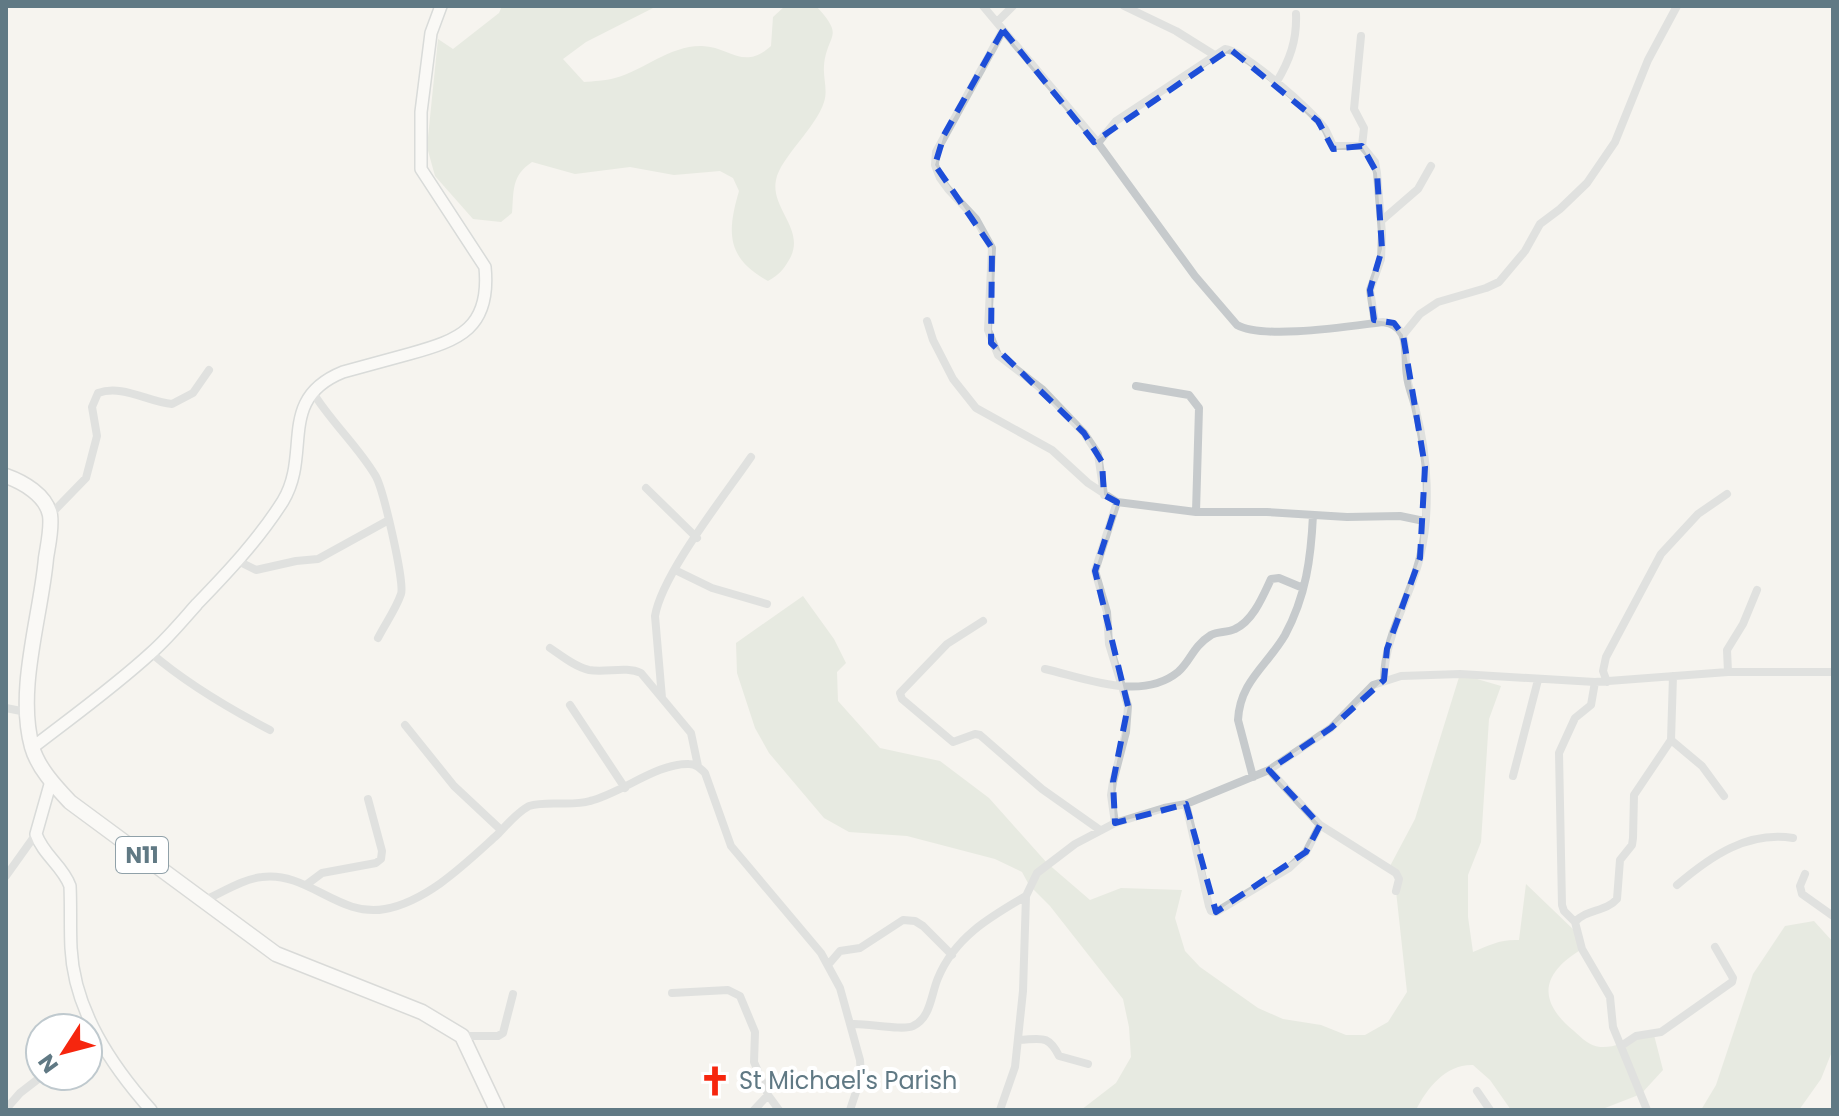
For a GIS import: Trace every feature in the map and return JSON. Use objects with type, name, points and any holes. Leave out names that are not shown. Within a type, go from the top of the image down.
[{"type":"highway","points":[[6,476],[22,481],[45,504],[50,516]]},
{"type":"highway","name":"N11","points":[[50,516],[44,582],[28,682],[28,723],[32,748],[51,781],[70,802],[276,954],[422,1012],[462,1036]]},
{"type":"highway","points":[[462,1036],[497,1110]]},
{"type":"street","points":[[32,748],[151,653],[238,561],[287,492],[304,406],[312,391],[343,372],[447,344],[470,328],[483,302],[487,284],[485,267],[421,169],[421,112],[431,33],[441,6]]},
{"type":"street","points":[[983,6],[1098,143],[1195,276],[1237,325],[1244,330],[1260,331],[1394,323],[1403,335],[1407,377],[1417,412],[1425,467],[1424,521],[1420,558],[1384,658],[1384,680]]},
{"type":"street","points":[[997,22],[1013,6]]},
{"type":"street","points":[[1124,6],[1176,31],[1216,56]]},
{"type":"street","points":[[1403,335],[1420,314],[1438,302],[1499,282],[1525,251],[1540,224],[1587,183],[1615,142],[1648,60],[1674,7]]},
{"type":"street","points":[[1276,83],[1288,63],[1297,34],[1296,14]]},
{"type":"street","points":[[1003,30],[962,108],[944,135],[936,152],[935,165],[948,189],[976,219],[992,248],[988,319],[991,343],[998,355],[1043,390],[1084,433],[1102,462],[1104,495]]},
{"type":"street","points":[[1361,36],[1354,109],[1364,128],[1362,146],[1375,162],[1381,221],[1381,259],[1370,290],[1375,323]]},
{"type":"street","points":[[1098,143],[1116,121],[1230,49],[1276,83],[1318,121],[1333,146],[1362,146]]},
{"type":"street","points":[[1381,221],[1418,189],[1431,166]]},
{"type":"street","points":[[927,321],[953,379],[976,408],[1052,450],[1104,495],[1117,502],[1196,512],[1400,516],[1424,521]]},
{"type":"street","points":[[50,516],[86,478],[97,436],[92,407],[98,393],[120,391],[172,404],[193,393],[209,370]]},
{"type":"street","points":[[1136,386],[1189,395],[1199,408],[1196,512]]},
{"type":"street","points":[[312,391],[325,413],[376,476],[396,544],[402,592],[378,638]]},
{"type":"street","points":[[662,698],[655,616],[657,605],[675,570],[751,457]]},
{"type":"street","points":[[646,488],[697,538]]},
{"type":"street","points":[[1607,682],[1603,671],[1606,657],[1655,562],[1698,514],[1727,494]]},
{"type":"street","points":[[1115,823],[1111,795],[1128,718],[1127,696],[1109,644],[1107,612],[1095,571],[1117,502]]},
{"type":"street","points":[[1253,777],[1238,720],[1243,692],[1283,637],[1303,588],[1310,567],[1313,515]]},
{"type":"street","points":[[238,561],[256,570],[318,559],[387,521]]},
{"type":"street","points":[[675,570],[712,588],[767,604]]},
{"type":"street","points":[[1045,669],[1123,686],[1148,686],[1177,672],[1190,652],[1204,641],[1220,631],[1236,628],[1256,608],[1273,578],[1303,588]]},
{"type":"street","points":[[1728,672],[1727,650],[1743,624],[1757,590]]},
{"type":"street","points":[[983,621],[947,644],[900,693],[902,699],[953,742],[980,735],[1042,789],[1100,830]]},
{"type":"street","points":[[550,648],[582,668],[641,673],[691,733],[698,766]]},
{"type":"street","points":[[151,653],[205,693],[270,730]]},
{"type":"street","points":[[1000,1110],[1015,1067],[1026,896],[1037,873],[1047,863],[1115,823],[1186,804],[1269,770],[1331,728],[1364,692],[1384,680],[1401,676],[1460,674],[1607,682],[1728,672],[1833,672]]},
{"type":"street","points":[[1575,922],[1582,915],[1608,907],[1617,899],[1620,860],[1632,845],[1634,795],[1671,740],[1673,676]]},
{"type":"street","points":[[1513,776],[1538,680]]},
{"type":"street","points":[[1595,682],[1591,705],[1575,718],[1559,753],[1562,905],[1575,922],[1582,949],[1610,997],[1613,1027],[1647,1110]]},
{"type":"street","points":[[570,705],[625,788]]},
{"type":"street","points":[[6,708],[21,711],[28,723]]},
{"type":"street","points":[[405,725],[454,786],[501,830]]},
{"type":"street","points":[[1671,740],[1702,766],[1724,796]]},
{"type":"street","points":[[205,900],[264,876],[306,885],[354,909],[367,911],[396,906],[443,879],[529,806],[538,803],[576,805],[605,797],[662,770],[689,764],[698,766],[705,773],[731,846],[804,931],[840,988],[860,1060],[861,1077],[850,1110]]},
{"type":"street","points":[[1269,770],[1320,825],[1396,873],[1399,879],[1396,891]]},
{"type":"street","points":[[6,876],[36,834],[51,781]]},
{"type":"street","points":[[306,885],[322,873],[376,863],[381,859],[382,851],[368,799]]},
{"type":"street","points":[[1186,804],[1209,906],[1211,911],[1216,912],[1289,868],[1306,852],[1320,825]]},
{"type":"street","points":[[36,834],[44,851],[67,877],[70,886],[73,962],[84,1012]]},
{"type":"street","points":[[1677,885],[1725,849],[1747,841],[1777,836],[1793,838]]},
{"type":"street","points":[[1805,874],[1800,886],[1802,894],[1833,916]]},
{"type":"street","points":[[852,1024],[902,1028],[921,1021],[938,978],[975,927],[1026,896]]},
{"type":"street","points":[[828,965],[840,951],[860,948],[903,920],[915,921],[923,926],[952,955]]},
{"type":"street","points":[[1621,1046],[1636,1036],[1661,1032],[1732,982],[1728,968],[1715,947]]},
{"type":"street","points":[[672,993],[728,990],[740,996],[755,1032],[754,1062],[768,1095],[779,1110]]},
{"type":"street","points":[[462,1036],[498,1036],[503,1033],[513,994]]},
{"type":"street","points":[[1019,1040],[1046,1039],[1051,1041],[1059,1056],[1088,1064]]},
{"type":"street","points":[[104,1050],[151,1110]]},
{"type":"street","points":[[6,1109],[24,1090]]},
{"type":"street","points":[[1477,1091],[1490,1110]]},
{"type":"street","points":[[754,1110],[768,1095]]},
{"type":"highlighted area","points":[[1003,30],[1094,142],[1230,49],[1318,121],[1333,149],[1362,146],[1377,173],[1382,249],[1370,290],[1374,320],[1394,323],[1403,335],[1425,467],[1420,558],[1387,649],[1384,680],[1331,728],[1269,770],[1320,825],[1306,852],[1216,912],[1186,804],[1115,823],[1113,782],[1128,706],[1095,571],[1117,502],[1104,495],[1102,462],[1084,433],[991,343],[992,248],[935,165],[944,135]]},
{"type":"shaded area","points":[[502,6],[657,6],[586,42],[563,59],[584,82],[615,78],[679,49],[691,47],[712,47],[737,56],[752,57],[771,46],[773,17],[785,6],[816,6],[833,30],[824,66],[825,98],[820,112],[784,162],[776,180],[778,201],[794,239],[789,260],[780,272],[768,281],[744,263],[737,253],[732,231],[739,191],[733,178],[720,171],[674,175],[630,167],[575,174],[532,162],[517,178],[512,213],[501,222],[473,219],[435,176],[427,147],[438,39],[453,49],[499,13]]},
{"type":"shaded area","points":[[803,596],[834,639],[846,663],[837,672],[838,701],[880,748],[940,761],[989,798],[1047,863],[1090,900],[1121,888],[1182,890],[1175,918],[1185,951],[1200,967],[1258,1008],[1283,1019],[1321,1025],[1346,1035],[1365,1035],[1388,1022],[1407,992],[1396,891],[1399,879],[1389,868],[1415,819],[1460,674],[1501,686],[1489,719],[1481,842],[1468,875],[1468,917],[1473,952],[1501,942],[1519,940],[1526,884],[1576,932],[1582,949],[1559,968],[1549,987],[1549,998],[1562,1020],[1589,1043],[1600,1047],[1610,1047],[1637,1036],[1654,1035],[1663,1070],[1641,1094],[1600,1110],[1511,1110],[1490,1080],[1473,1065],[1454,1069],[1438,1079],[1416,1110],[1081,1110],[1116,1083],[1131,1057],[1123,999],[1050,906],[1029,885],[1022,872],[995,859],[907,836],[849,832],[824,818],[769,753],[755,728],[737,673],[736,643]]},
{"type":"shaded area","points":[[1814,921],[1833,942],[1833,1049],[1821,1079],[1799,1110],[1701,1110],[1716,1085],[1753,974],[1785,926]]},
{"type":"place","name":"St Michael's Parish","points":[[715,1081]]}]
